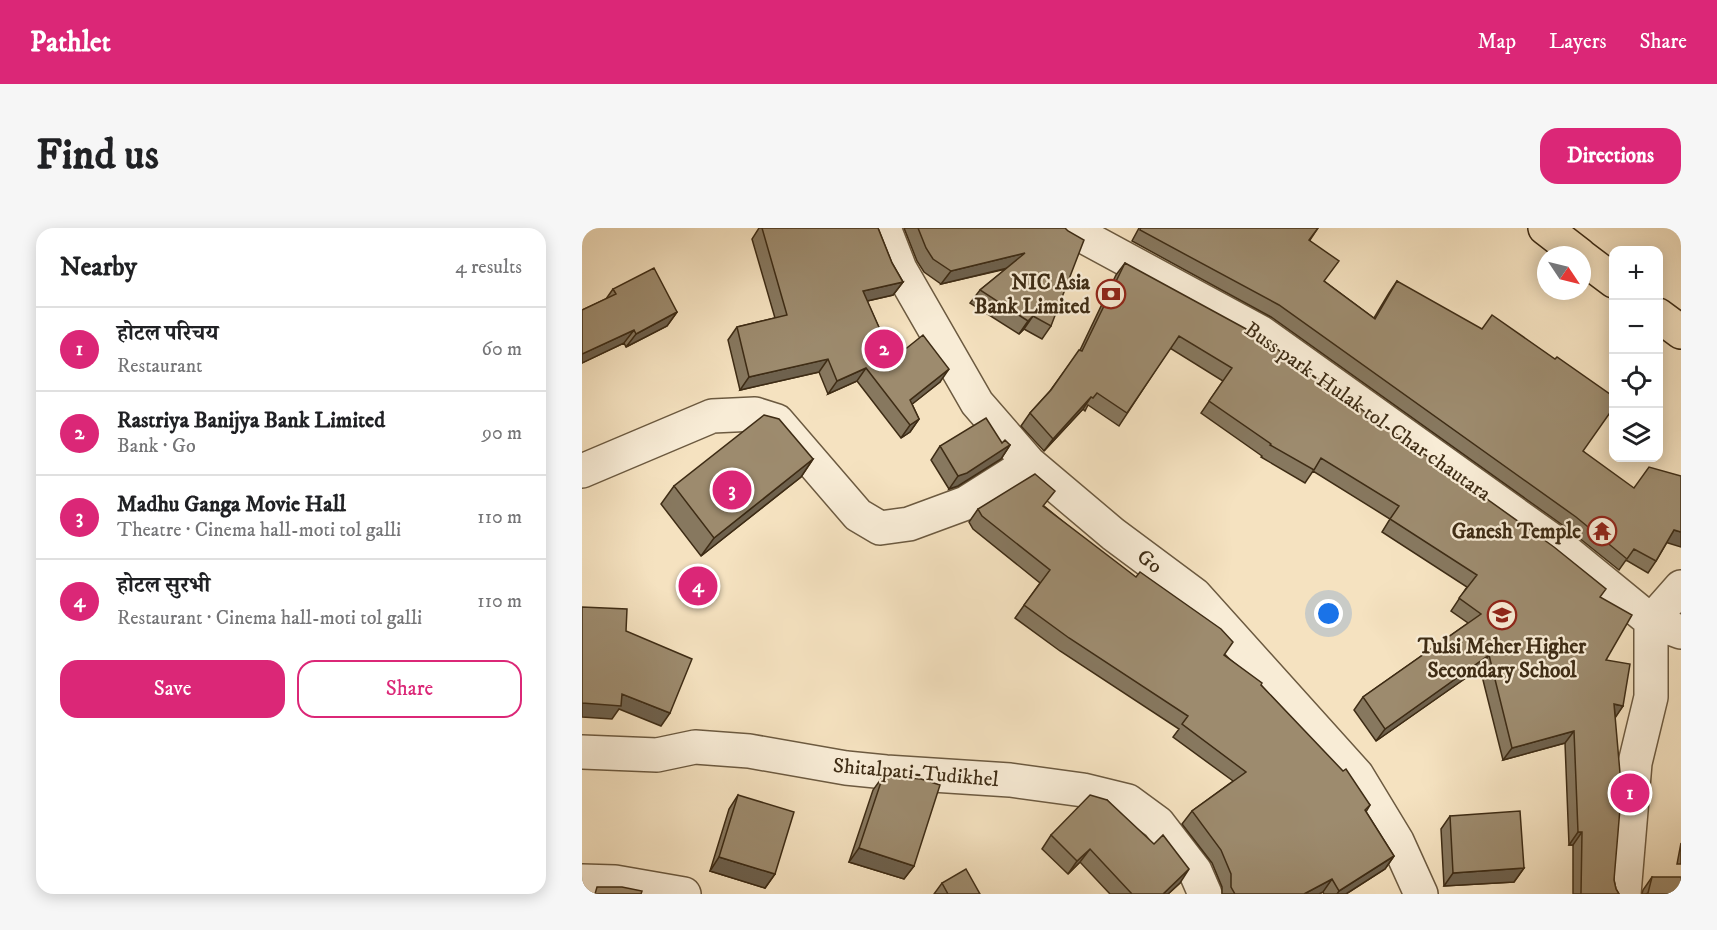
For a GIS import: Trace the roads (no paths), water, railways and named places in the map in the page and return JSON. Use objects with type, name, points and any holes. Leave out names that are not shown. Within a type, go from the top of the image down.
[{"type":"main road","points":[[1545,228],[1568,246]]},
{"type":"main road","points":[[1591,264],[1609,277]]},
{"type":"main road","points":[[1663,318],[1681,332]]},
{"type":"street","name":"Go","points":[[884,228],[900,269],[977,403],[1029,463],[1113,534],[1195,595],[1357,775],[1398,841],[1421,894]]},
{"type":"street","name":"Buss park-Hulak tol-Char chautara","points":[[1068,228],[1260,332],[1557,544],[1666,627]]},
{"type":"street","points":[[582,471],[712,416],[755,414],[777,421],[858,515],[880,528],[909,524],[966,503],[1029,463]]},
{"type":"street","points":[[1624,894],[1635,763],[1666,627],[1681,587]]},
{"type":"street","name":"Shitalpati-Tudikhel","points":[[582,752],[657,755],[695,747],[749,751],[856,769],[1010,780],[1083,790],[1128,801],[1158,823],[1195,871],[1205,894]]},
{"type":"street","points":[[582,881],[615,882],[684,894]]},
{"type":"place","name":"NIC Asia Bank Limited","points":[[1111,294]]},
{"type":"place","name":"Rastriya Banijya Bank Limited","points":[[884,349]]},
{"type":"place","name":"Madhu Ganga Movie Hall","points":[[732,490]]},
{"type":"place","name":"Ganesh Temple","points":[[1602,531]]},
{"type":"place","name":"होटल सुरभी","points":[[698,586]]},
{"type":"place","name":"Tulsi Meher Higher Secondary School","points":[[1502,615]]},
{"type":"place","name":"होटल परिचय","points":[[1630,793]]}]
